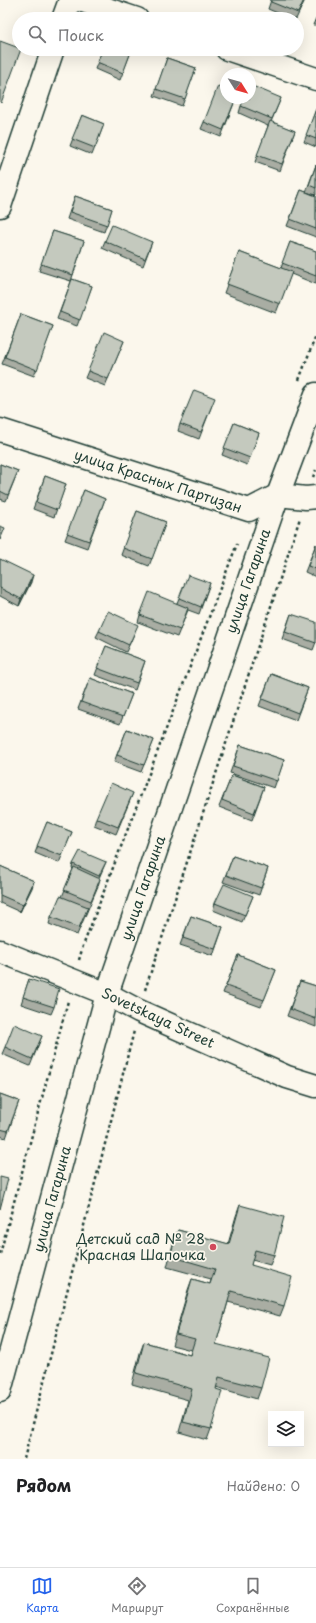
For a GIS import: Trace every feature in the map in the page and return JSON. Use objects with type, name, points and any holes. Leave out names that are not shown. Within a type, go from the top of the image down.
[{"type":"main road","points":[[66,12],[70,0]]},
{"type":"main road","points":[[80,0],[116,12]]},
{"type":"main road","points":[[0,206],[51,56]]},
{"type":"main road","points":[[248,56],[316,79]]},
{"type":"main road","name":"улица Гагарина","points":[[0,1391],[107,994],[278,495],[306,390]]},
{"type":"main road","name":"улица Красных Партизан","points":[[0,430],[250,510],[278,495]]},
{"type":"main road","points":[[278,495],[311,497]]},
{"type":"main road","name":"Sovetskaya Street","points":[[0,951],[107,994],[139,1011],[287,1078],[316,1086]]},
{"type":"path","points":[[306,390],[316,334]]},
{"type":"path","points":[[24,1459],[151,969],[311,497],[316,470]]},
{"type":"path","points":[[0,1254],[83,946],[238,540]]},
{"type":"building","points":[[271,0],[304,0],[298,12],[271,2]]},
{"type":"building","points":[[0,41],[12,45],[12,56],[18,56],[1,103]]},
{"type":"building","points":[[100,56],[129,56],[123,73],[97,62]]},
{"type":"building","points":[[167,58],[196,68],[185,99],[156,89]]},
{"type":"building","points":[[218,86],[220,87],[220,104],[234,104],[223,130],[204,122]]},
{"type":"building","points":[[256,88],[281,98],[272,119],[241,106],[242,104],[256,104]]},
{"type":"building","points":[[316,109],[316,139],[306,135]]},
{"type":"building","points":[[82,115],[104,124],[95,148],[72,139]]},
{"type":"building","points":[[270,121],[295,131],[282,164],[257,155]]},
{"type":"building","points":[[316,165],[316,188],[309,185]]},
{"type":"building","points":[[301,190],[316,196],[316,229],[290,219]]},
{"type":"building","points":[[75,196],[112,209],[107,225],[70,212]]},
{"type":"building","points":[[112,225],[152,242],[145,259],[105,241]]},
{"type":"building","points":[[53,231],[84,241],[73,275],[41,264]]},
{"type":"building","points":[[290,242],[316,251],[316,276],[282,263]]},
{"type":"building","points":[[239,252],[292,272],[280,304],[227,284]]},
{"type":"building","points":[[72,279],[92,286],[80,320],[60,312]]},
{"type":"building","points":[[21,314],[53,326],[37,370],[5,357]]},
{"type":"building","points":[[104,332],[124,341],[108,379],[88,371]]},
{"type":"building","points":[[194,390],[215,398],[201,432],[180,424]]},
{"type":"building","points":[[234,423],[259,433],[250,458],[224,448]]},
{"type":"building","points":[[0,464],[18,471],[8,495],[0,491]]},
{"type":"building","points":[[45,476],[66,484],[57,510],[36,502]]},
{"type":"building","points":[[84,490],[105,499],[89,541],[67,533]]},
{"type":"building","points":[[137,511],[166,522],[152,559],[123,548]]},
{"type":"building","points":[[0,526],[5,528],[0,540]]},
{"type":"building","points":[[316,544],[316,569],[308,566]]},
{"type":"building","points":[[0,559],[33,575],[21,599],[0,588]]},
{"type":"building","points":[[188,575],[210,583],[201,607],[179,598]]},
{"type":"building","points":[[149,592],[188,608],[180,630],[140,615]]},
{"type":"building","points":[[108,611],[138,625],[129,645],[99,631]]},
{"type":"building","points":[[291,614],[316,622],[316,643],[285,632]]},
{"type":"building","points":[[106,646],[145,661],[137,683],[97,668]]},
{"type":"building","points":[[271,674],[308,688],[298,713],[262,699]]},
{"type":"building","points":[[90,678],[132,694],[123,717],[81,702]]},
{"type":"building","points":[[127,729],[154,740],[144,765],[117,755]]},
{"type":"building","points":[[240,745],[284,760],[277,781],[233,766]]},
{"type":"building","points":[[232,775],[264,787],[254,813],[222,800]]},
{"type":"building","points":[[111,783],[133,793],[118,827],[96,818]]},
{"type":"building","points":[[47,822],[72,832],[62,856],[37,846]]},
{"type":"building","points":[[80,851],[106,862],[99,876],[73,864]]},
{"type":"building","points":[[233,856],[268,868],[261,888],[226,875]]},
{"type":"building","points":[[0,866],[34,881],[23,905],[0,895]]},
{"type":"building","points":[[74,867],[100,879],[91,901],[64,890]]},
{"type":"building","points":[[224,884],[253,896],[245,915],[215,903]]},
{"type":"building","points":[[60,896],[88,907],[79,928],[51,917]]},
{"type":"building","points":[[191,916],[223,927],[215,949],[183,938]]},
{"type":"building","points":[[238,955],[276,970],[264,1000],[226,986]]},
{"type":"building","points":[[29,979],[59,989],[54,1007],[23,997]]},
{"type":"building","points":[[300,981],[316,986],[316,1019],[290,1009]]},
{"type":"building","points":[[14,1024],[42,1036],[32,1059],[5,1047]]},
{"type":"building","points":[[0,1094],[19,1101],[8,1131],[0,1129]]},
{"type":"building","points":[[0,1177],[8,1179],[0,1209]]},
{"type":"building","points":[[240,1205],[284,1217],[274,1255],[255,1250],[251,1265],[292,1277],[284,1306],[231,1291],[216,1344],[269,1358],[261,1388],[219,1377],[216,1389],[222,1391],[211,1429],[183,1422],[192,1389],[136,1373],[144,1342],[190,1355],[195,1339],[176,1334],[192,1279],[210,1284],[215,1269],[170,1256],[178,1230],[229,1244]]},
{"type":"place","name":"Детский сад № 28 Красная Шапочка","points":[[213,1247]]}]
